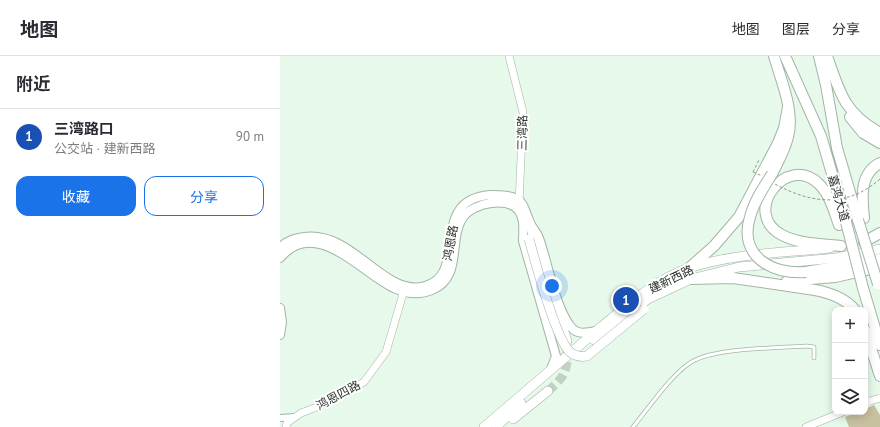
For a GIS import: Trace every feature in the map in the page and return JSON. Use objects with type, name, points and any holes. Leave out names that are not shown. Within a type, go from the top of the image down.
[{"type":"highway","points":[[774,56],[788,106],[789,136],[771,179],[759,195],[750,217],[748,227],[750,243],[757,256],[768,267],[785,272],[806,272],[880,259]]},
{"type":"highway","name":"嘉鸿大道","points":[[785,56],[821,136],[842,224],[856,262],[880,345]]},
{"type":"highway","name":"嘉鸿大道","points":[[819,56],[826,84],[837,148],[861,219],[879,287]]},
{"type":"highway","points":[[826,56],[854,124],[863,133],[880,143]]},
{"type":"highway","points":[[842,97],[855,116],[880,134]]},
{"type":"highway","points":[[688,269],[714,246],[739,217],[778,143],[784,128],[788,106]]},
{"type":"highway","points":[[861,219],[864,183],[870,171],[880,163]]},
{"type":"highway","points":[[842,224],[827,196],[819,185],[810,178],[797,176],[783,179],[769,193],[766,204],[766,215],[776,231],[798,241],[842,246]]},
{"type":"highway","points":[[864,242],[880,233]]},
{"type":"highway","points":[[691,279],[733,278],[792,281],[835,277],[880,267]]},
{"type":"highway","points":[[733,278],[826,292],[843,299],[852,307]]},
{"type":"highway","points":[[868,339],[880,376]]},
{"type":"main road","name":"鸿恩路","points":[[405,290],[432,284],[442,274],[448,258],[454,219],[458,211],[465,204],[471,200],[489,195],[507,197],[520,201]]},
{"type":"main road","points":[[520,201],[567,341]]},
{"type":"main road","name":"鸿恩路","points":[[280,258],[293,247],[320,244],[337,250],[395,289],[424,293],[434,289],[448,277],[452,268],[460,222],[471,209],[480,205],[499,203],[514,207],[519,211]]},
{"type":"main road","points":[[519,211],[526,222],[539,236],[561,308],[571,328],[583,334],[596,332]]},
{"type":"main road","points":[[526,222],[529,239],[564,346],[570,353],[578,357],[587,356],[672,287]]},
{"type":"main road","points":[[526,222],[523,241],[556,356],[551,368]]},
{"type":"main road","name":"鸿恩路","points":[[280,248],[299,237],[308,236],[326,238],[342,244],[405,290]]},
{"type":"main road","name":"建新西路","points":[[484,427],[532,387],[551,368],[640,295],[660,282],[688,269],[710,262],[742,256],[842,246],[880,237]]},
{"type":"main road","name":"建新西路","points":[[496,427],[563,365],[638,307],[672,287],[691,279],[739,267],[836,258],[880,249]]},
{"type":"main road","points":[[280,308],[282,322],[280,335]]},
{"type":"main road","points":[[502,427],[548,391]]},
{"type":"street","name":"三湾路","points":[[509,56],[523,112],[519,211]]},
{"type":"street","name":"鸿恩四路","points":[[286,427],[287,423],[295,417],[364,382],[386,352],[405,290]]},
{"type":"street","points":[[868,402],[880,398]]},
{"type":"street","points":[[806,427],[836,415]]},
{"type":"street","points":[[280,418],[295,417]]},
{"type":"lane","points":[[633,427],[680,371],[695,360],[718,353],[807,346],[814,347],[814,358]]},
{"type":"path","points":[[759,160],[753,172],[771,179],[795,194],[824,200],[847,197],[859,193],[880,179]]},
{"type":"shaded area","points":[[874,405],[880,415],[880,427],[849,427],[845,417],[850,415],[868,415],[868,408]]},
{"type":"tunnel","points":[[548,391],[564,374],[567,364],[567,350]]},
{"type":"place","name":"三湾路口","points":[[626,300]]}]
